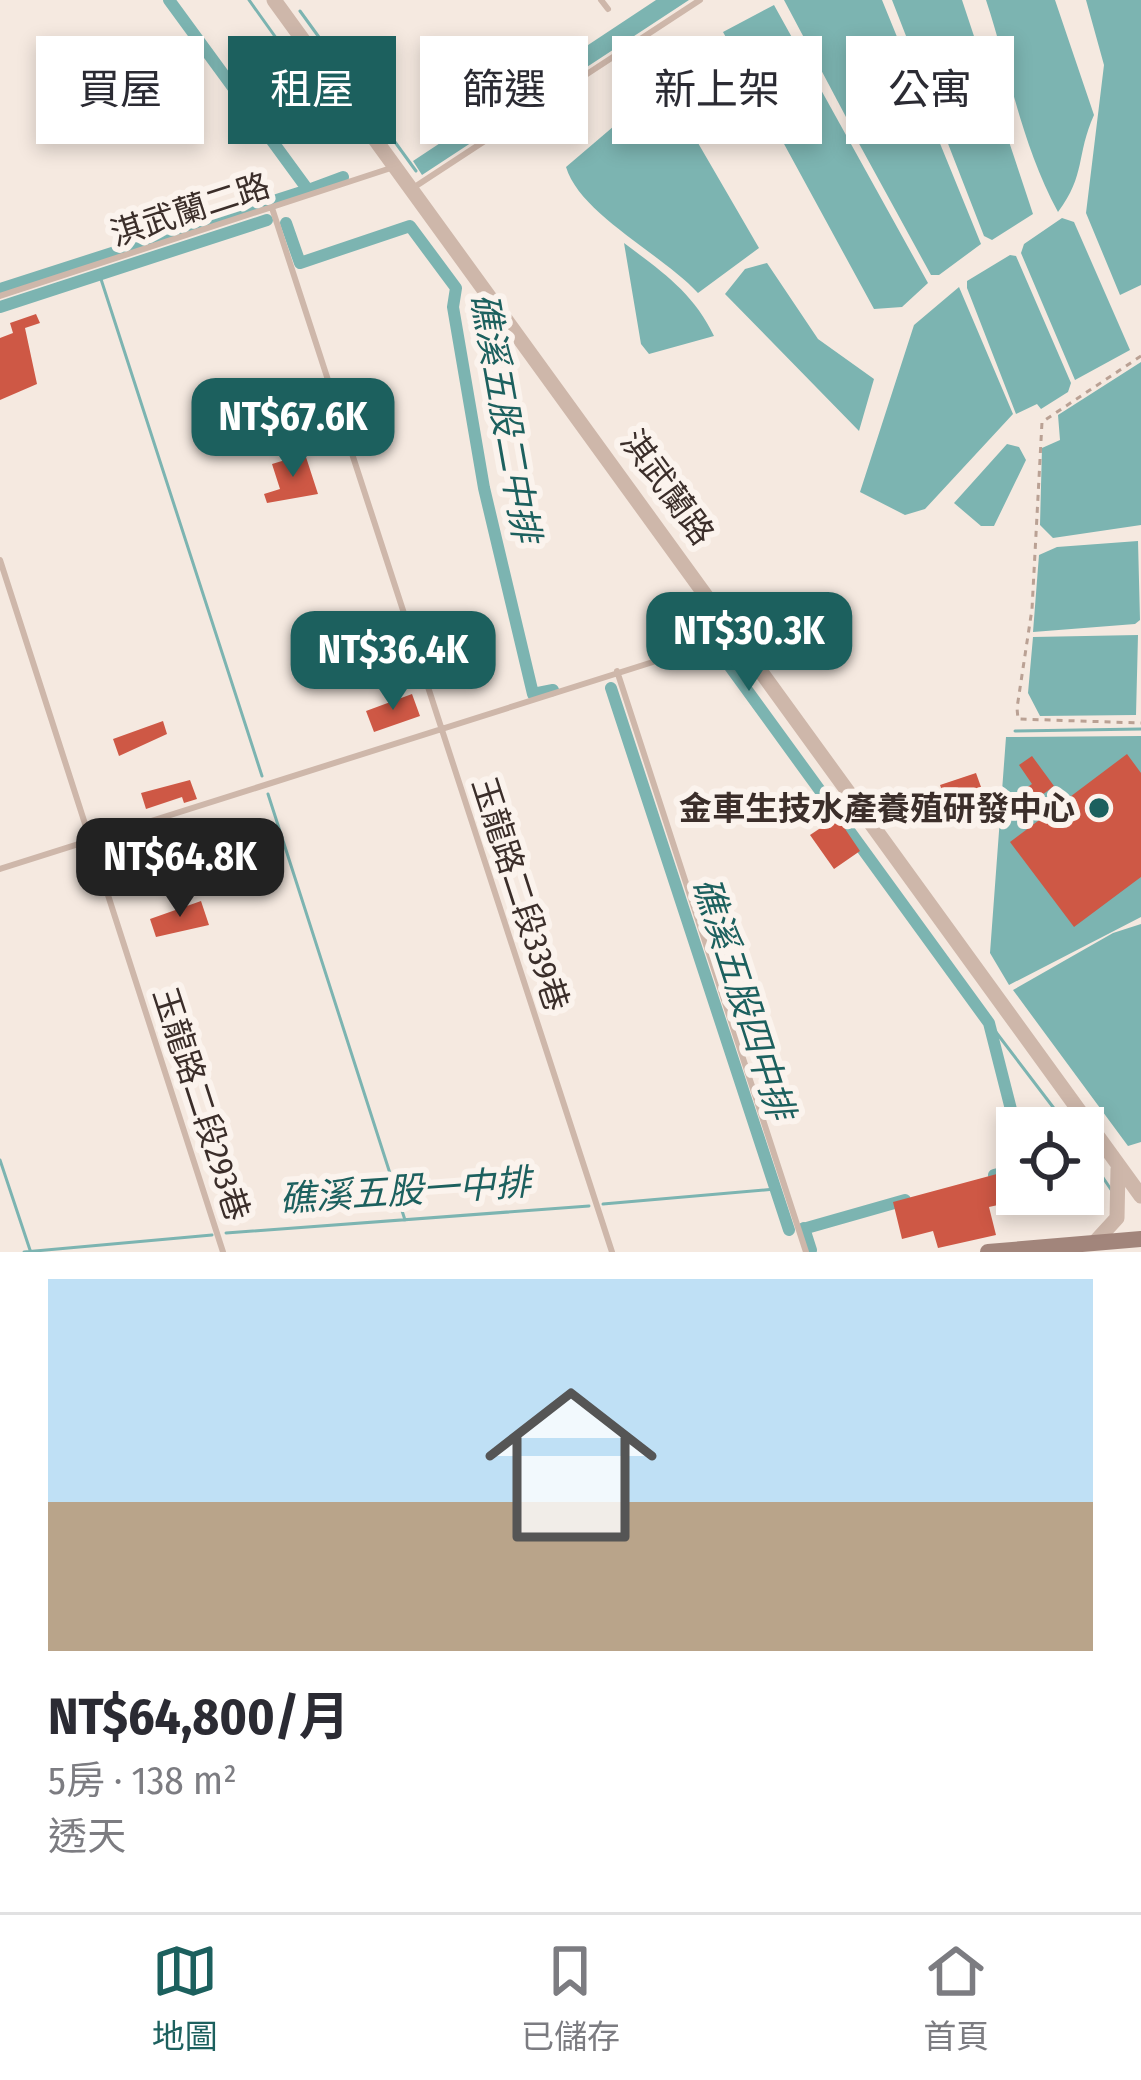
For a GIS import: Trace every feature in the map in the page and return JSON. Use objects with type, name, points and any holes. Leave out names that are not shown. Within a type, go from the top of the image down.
[{"type":"main road","points":[[988,1252],[1141,1239]]},
{"type":"street","name":"淇武蘭路","points":[[278,6],[1141,1196]]},
{"type":"street","points":[[1094,1243],[1110,1233],[1118,1218],[1122,1194],[1118,1166]]},
{"type":"lane","points":[[278,6],[298,0]]},
{"type":"lane","points":[[601,0],[608,9]]},
{"type":"lane","points":[[410,190],[700,0]]},
{"type":"lane","name":"淇武蘭二路","points":[[0,296],[394,166]]},
{"type":"lane","name":"玉龍路二段339巷","points":[[272,208],[612,1252]]},
{"type":"lane","name":"玉龍路二段293巷","points":[[0,560],[223,1252]]},
{"type":"lane","points":[[0,869],[738,635]]},
{"type":"lane","points":[[617,671],[806,1252]]},
{"type":"path","points":[[1141,356],[1042,422],[1032,609],[1017,708],[1018,718],[1036,722],[1141,723]]},
{"type":"water","points":[[656,0],[689,0],[634,36],[612,36],[612,50],[588,66],[588,45]]},
{"type":"water","points":[[784,0],[882,0],[897,36],[846,36],[846,117],[822,72],[822,36],[803,36]]},
{"type":"water","points":[[892,0],[962,0],[974,36],[906,36]]},
{"type":"water","points":[[986,0],[1055,0],[1094,115],[1073,187],[1058,212],[1014,96],[1014,36],[996,36]]},
{"type":"water","points":[[1086,0],[1141,0],[1141,285],[1120,295],[1086,213],[1104,65]]},
{"type":"water","points":[[774,5],[791,36],[725,36],[723,32]]},
{"type":"water","points":[[822,92],[846,135],[846,144],[851,144],[928,283],[902,307],[874,309],[784,144],[822,144]]},
{"type":"water","points":[[612,128],[612,144],[699,144],[759,248],[698,293],[587,201],[566,167]]},
{"type":"water","points":[[439,144],[469,144],[422,175],[413,161]]},
{"type":"water","points":[[859,144],[940,144],[981,244],[939,275],[931,275]]},
{"type":"water","points":[[948,144],[1010,144],[1033,214],[992,240],[984,236]]},
{"type":"water","points":[[1062,218],[1074,222],[1130,350],[1075,380],[1021,253],[1024,244]]},
{"type":"water","points":[[624,243],[686,295],[714,336],[649,354],[641,344]]},
{"type":"water","points":[[1010,255],[1016,256],[1071,383],[1068,392],[1041,409],[1037,404],[1016,414],[967,288],[967,281]]},
{"type":"water","points":[[767,263],[818,339],[874,379],[859,431],[725,294],[745,269]]},
{"type":"water","points":[[959,287],[1013,414],[925,509],[905,515],[860,492],[914,325]]},
{"type":"water","points":[[1141,362],[1141,525],[1053,538],[1040,525],[1042,448],[1060,440],[1058,415]]},
{"type":"water","points":[[1007,444],[1019,447],[1026,460],[994,526],[981,526],[954,503]]},
{"type":"water","points":[[1138,541],[1140,620],[1033,632],[1039,555],[1057,547]]},
{"type":"water","points":[[1138,635],[1136,715],[1040,716],[1028,693],[1033,637]]},
{"type":"water","points":[[1141,736],[1141,917],[1009,985],[990,953],[1006,737]]},
{"type":"water","points":[[1141,924],[1141,1142],[1128,1146],[1104,1107],[1099,1107],[1013,990],[1113,933]]},
{"type":"building","points":[[36,314],[40,323],[25,328],[37,384],[0,400],[0,338],[13,333],[10,323]]},
{"type":"building","points":[[283,382],[289,403],[232,427],[224,400]]},
{"type":"building","points":[[305,454],[318,494],[267,503],[264,494],[280,489],[272,464]]},
{"type":"building","points":[[412,694],[420,716],[374,732],[366,711]]},
{"type":"building","points":[[163,721],[167,734],[119,756],[113,739]]},
{"type":"building","name":"金車生技水產養殖研發中心","points":[[1127,754],[1141,773],[1141,877],[1074,927],[1010,842]]},
{"type":"building","points":[[1032,756],[1054,786],[1014,816],[1004,803],[1032,784],[1019,765]]},
{"type":"building","points":[[976,773],[990,812],[954,824],[940,785]]},
{"type":"building","points":[[190,780],[197,799],[184,803],[182,797],[146,809],[141,793]]},
{"type":"building","points":[[837,817],[860,851],[834,869],[810,835]]},
{"type":"building","points":[[201,901],[209,925],[156,937],[150,919]]},
{"type":"building","points":[[996,1174],[996,1205],[989,1207],[996,1235],[938,1248],[933,1231],[902,1239],[893,1202]]},
{"type":"waterway","points":[[169,0],[308,190],[343,177]]},
{"type":"waterway","points":[[249,0],[275,36]]},
{"type":"waterway","points":[[300,11],[416,171]]},
{"type":"waterway","points":[[0,289],[308,190]]},
{"type":"waterway","name":"礁溪五股二中排","points":[[0,307],[267,220]]},
{"type":"waterway","name":"礁溪五股二中排","points":[[286,223],[300,263],[410,226],[456,288],[453,307],[484,488],[533,694],[553,690]]},
{"type":"waterway","points":[[99,273],[262,776]]},
{"type":"waterway","points":[[723,657],[989,1023],[1010,1107]]},
{"type":"waterway","name":"礁溪五股四中排","points":[[611,688],[789,1230]]},
{"type":"waterway","points":[[1015,731],[1141,729]]},
{"type":"waterway","points":[[268,794],[405,1220]]},
{"type":"waterway","points":[[989,1023],[1053,1107]]},
{"type":"waterway","points":[[0,1160],[30,1250]]},
{"type":"waterway","points":[[1104,1179],[1112,1191]]},
{"type":"waterway","name":"礁溪五股一中排","points":[[603,1204],[775,1189]]},
{"type":"waterway","name":"礁溪五股一中排","points":[[803,1229],[905,1200]]},
{"type":"waterway","name":"礁溪五股一中排","points":[[226,1233],[589,1206]]},
{"type":"waterway","points":[[804,1228],[811,1250]]},
{"type":"waterway","name":"礁溪五股一中排","points":[[24,1252],[212,1235]]},
{"type":"place","name":"金車生技水產養殖研發中心","points":[[1099,808]]}]
